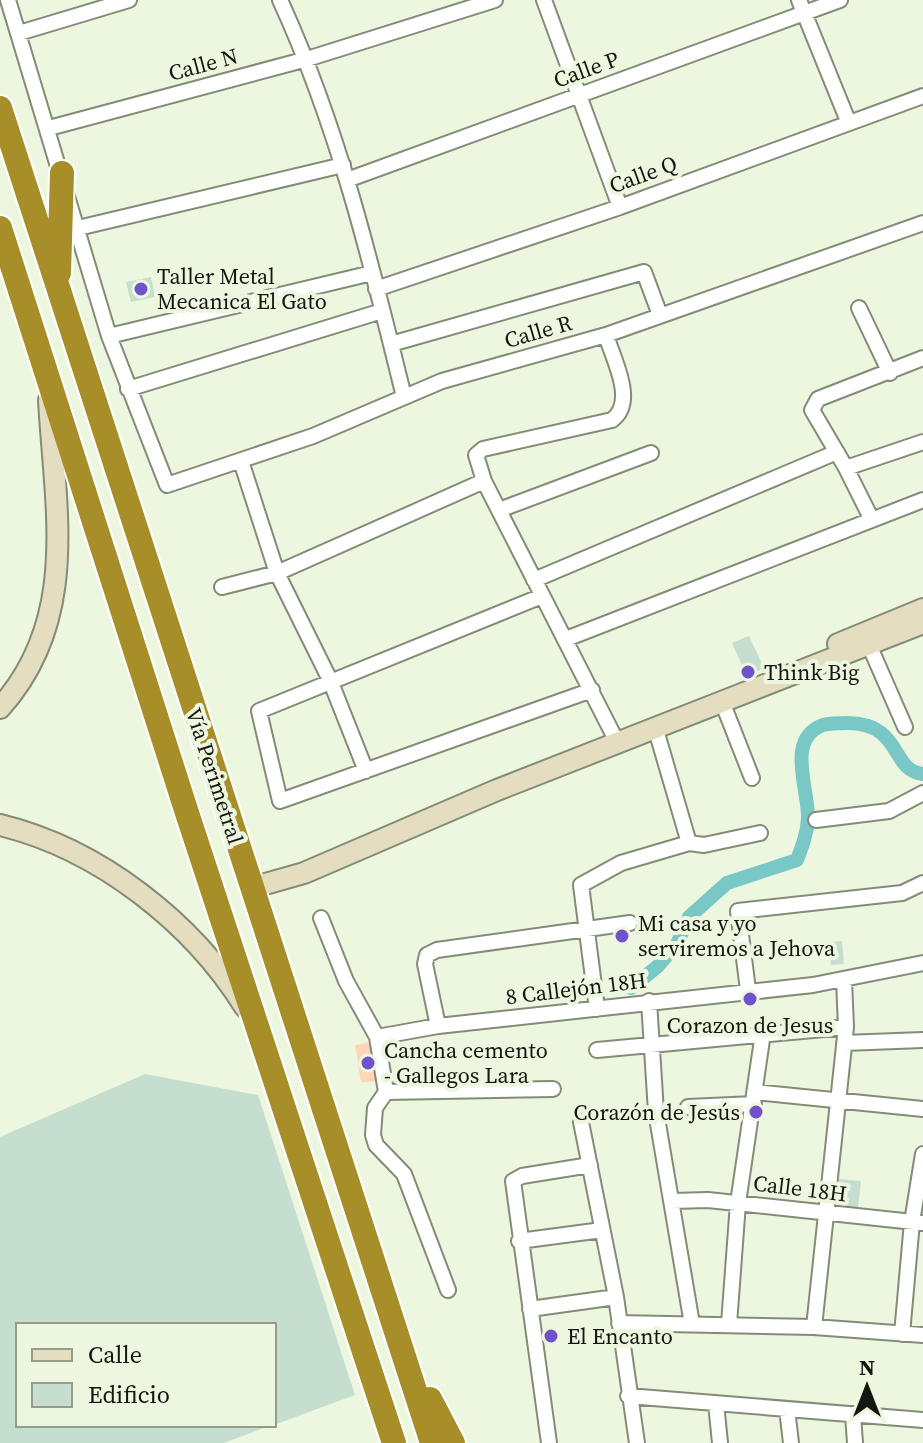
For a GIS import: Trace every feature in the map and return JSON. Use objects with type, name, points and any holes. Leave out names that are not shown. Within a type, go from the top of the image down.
[{"type":"highway","name":"Vía Perimetral","points":[[0,108],[432,1443]]},
{"type":"highway","points":[[58,287],[62,173]]},
{"type":"highway","name":"Vía Perimetral","points":[[0,228],[188,816],[394,1443]]},
{"type":"highway","points":[[405,1353],[453,1443]]},
{"type":"street","points":[[8,0],[49,128],[109,336],[128,389],[382,311]]},
{"type":"street","points":[[19,33],[129,0]]},
{"type":"street","points":[[280,0],[307,59],[343,165],[404,397]]},
{"type":"street","name":"Calle N","points":[[49,128],[307,59],[495,0]]},
{"type":"street","points":[[544,0],[620,207]]},
{"type":"street","points":[[799,0],[848,121]]},
{"type":"street","name":"Calle P","points":[[347,180],[840,0]]},
{"type":"street","name":"Calle Q","points":[[376,289],[620,207],[923,96]]},
{"type":"street","points":[[78,228],[343,165]]},
{"type":"street","name":"Calle R","points":[[128,389],[167,485],[313,436],[442,381],[606,335],[922,225]]},
{"type":"street","points":[[391,344],[644,272],[660,315]]},
{"type":"street","points":[[109,336],[372,273]]},
{"type":"street","points":[[859,308],[890,373]]},
{"type":"street","points":[[606,335],[625,397],[620,414],[612,420],[483,449],[476,455],[484,481],[614,736]]},
{"type":"street","points":[[872,520],[812,410],[814,404],[923,358]]},
{"type":"street","points":[[0,708],[30,668],[43,641],[57,583],[48,372]]},
{"type":"street","points":[[846,468],[923,442]]},
{"type":"street","points":[[534,580],[837,452]]},
{"type":"street","points":[[499,510],[651,453]]},
{"type":"street","points":[[241,461],[277,573],[330,680],[366,771]]},
{"type":"street","points":[[222,587],[277,573],[484,481]]},
{"type":"street","points":[[566,639],[923,500]]},
{"type":"street","points":[[542,596],[259,711],[280,801],[592,690]]},
{"type":"street","points":[[251,888],[304,873],[497,790],[723,704],[923,609]]},
{"type":"street","points":[[497,790],[506,781],[614,736],[796,667],[870,647],[923,623]]},
{"type":"street","points":[[870,647],[905,727]]},
{"type":"street","points":[[723,704],[752,778]]},
{"type":"street","points":[[656,730],[689,843]]},
{"type":"street","points":[[816,820],[889,811],[923,793]]},
{"type":"street","points":[[0,825],[83,858],[134,890],[196,941],[225,974],[267,1051]]},
{"type":"street","points":[[597,1009],[589,928],[581,890],[584,881],[621,863],[689,843],[704,845],[760,833]]},
{"type":"street","points":[[748,990],[738,911],[902,893],[923,883]]},
{"type":"street","points":[[321,918],[346,981],[377,1037],[386,1092],[375,1108],[373,1135],[376,1145],[404,1174],[448,1290]]},
{"type":"street","points":[[438,1026],[425,964],[427,955],[437,950],[630,923]]},
{"type":"street","name":"8 Callejón 18H","points":[[377,1037],[438,1026],[844,980],[923,963]]},
{"type":"street","points":[[814,1327],[846,1027],[844,980]]},
{"type":"street","points":[[649,1001],[656,1112],[692,1324]]},
{"type":"street","points":[[597,1050],[846,1027]]},
{"type":"street","points":[[729,1324],[738,1203],[763,1033]]},
{"type":"street","points":[[844,1043],[923,1040]]},
{"type":"street","points":[[386,1092],[509,1093],[553,1089]]},
{"type":"street","points":[[688,1107],[754,1098],[838,1101],[923,1109]]},
{"type":"street","points":[[581,1122],[616,1297],[637,1443]]},
{"type":"street","points":[[902,1334],[923,1154]]},
{"type":"street","points":[[549,1443],[519,1241],[515,1178],[590,1165]]},
{"type":"street","name":"Calle 18H","points":[[672,1201],[738,1203],[917,1223]]},
{"type":"street","points":[[519,1241],[602,1230]]},
{"type":"street","points":[[530,1309],[616,1297]]},
{"type":"street","points":[[619,1323],[814,1327],[923,1335]]},
{"type":"street","points":[[628,1396],[923,1420]]},
{"type":"street","points":[[716,1403],[720,1443]]},
{"type":"street","points":[[787,1409],[791,1443]]},
{"type":"street","points":[[853,1414],[855,1443]]},
{"type":"shaded area","name":"Cancha cemento - Gallegos Lara","points":[[373,1042],[381,1081],[361,1082],[355,1045]]},
{"type":"building","name":"Taller Metal Mecanica El Gato","points":[[151,277],[155,297],[131,302],[126,282]]},
{"type":"building","points":[[749,636],[764,668],[747,676],[732,643]]},
{"type":"building","points":[[842,941],[844,964],[831,965],[829,942]]},
{"type":"building","points":[[145,1074],[258,1095],[355,1395],[276,1424],[276,1323],[16,1323],[16,1427],[267,1427],[224,1443],[0,1443],[0,1137]]},
{"type":"building","points":[[839,1179],[861,1181],[858,1208],[835,1205]]},
{"type":"waterway","points":[[631,988],[658,966],[677,944],[689,917],[727,883],[797,860],[808,819],[802,753],[811,732],[829,724],[865,725],[887,738],[905,765],[923,774]]},
{"type":"place","name":"Taller Metal Mecanica El Gato","points":[[141,289]]},
{"type":"place","name":"Think Big","points":[[748,672]]},
{"type":"place","name":"Mi casa y yo serviremos a Jehova","points":[[622,936]]},
{"type":"place","name":"Corazon de Jesus","points":[[750,999]]},
{"type":"place","name":"Cancha cemento - Gallegos Lara","points":[[368,1063]]},
{"type":"place","name":"Corazón de Jesús","points":[[756,1112]]},
{"type":"place","name":"El Encanto","points":[[551,1336]]}]
